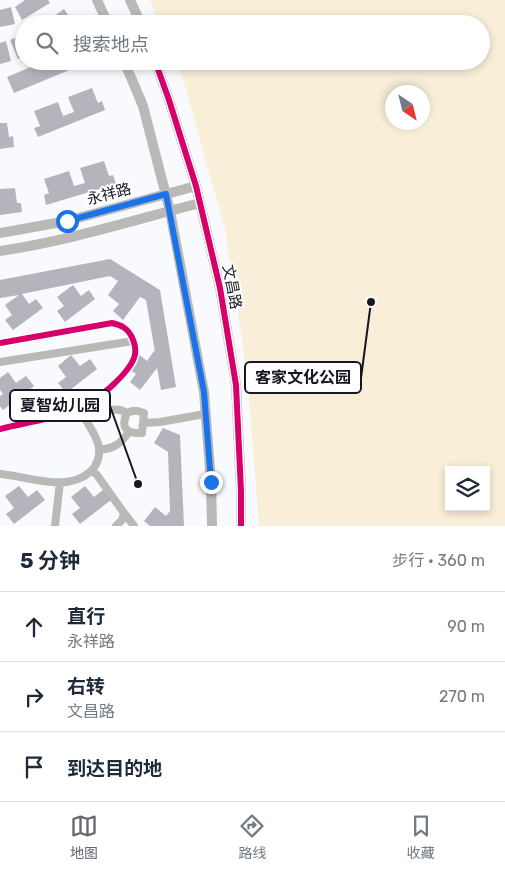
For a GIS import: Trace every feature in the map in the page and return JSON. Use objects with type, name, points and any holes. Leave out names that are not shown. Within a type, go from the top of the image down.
[{"type":"street","points":[[98,0],[104,15]]},
{"type":"street","points":[[130,0],[137,15]]},
{"type":"street","points":[[128,70],[142,106],[166,194],[204,392],[211,482],[212,526]]},
{"type":"street","name":"文昌路","points":[[158,70],[196,186],[220,288],[236,385],[241,526]]},
{"type":"street","name":"永祥路","points":[[0,232],[67,221],[196,186]]},
{"type":"street","name":"永祥路","points":[[0,251],[71,237],[200,203]]},
{"type":"street","points":[[0,342],[112,323],[128,331],[134,341],[136,356],[118,380],[92,403],[81,409],[61,416],[0,429]]},
{"type":"street","points":[[0,362],[134,341]]},
{"type":"street","points":[[92,403],[95,408],[101,410],[116,409],[127,413],[138,411],[144,413],[142,433],[132,433],[126,429],[124,423],[127,413]]},
{"type":"street","points":[[0,474],[60,482],[73,481],[92,471],[98,459],[99,449],[96,437],[81,409]]},
{"type":"street","points":[[143,423],[205,414]]},
{"type":"street","points":[[99,449],[118,445],[129,432]]},
{"type":"street","points":[[92,471],[97,474],[134,526]]},
{"type":"street","points":[[55,526],[60,482]]},
{"type":"street","points":[[116,526],[122,520],[124,513]]},
{"type":"shaded area","points":[[150,0],[505,0],[505,526],[259,526],[247,374],[225,229],[179,70],[490,70],[490,15],[156,15]]},
{"type":"building","points":[[25,0],[48,0],[50,3],[30,15],[19,15],[15,7]]},
{"type":"building","points":[[11,7],[15,24],[0,27],[0,10]]},
{"type":"building","points":[[64,9],[68,15],[56,15]]},
{"type":"building","points":[[15,38],[15,52],[10,40]]},
{"type":"building","points":[[6,41],[11,61],[0,64],[0,43]]},
{"type":"building","points":[[24,70],[69,70],[14,93],[7,77]]},
{"type":"building","points":[[92,88],[98,103],[102,101],[105,110],[38,137],[34,128],[40,126],[34,111],[58,102],[63,116],[74,112],[68,97]]},
{"type":"building","points":[[0,123],[7,123],[9,137],[13,136],[14,147],[0,149]]},
{"type":"building","points":[[104,161],[109,176],[113,175],[116,184],[46,205],[44,195],[49,193],[44,179],[69,171],[74,186],[85,183],[80,168]]},
{"type":"building","points":[[15,188],[17,203],[21,203],[22,212],[0,215],[0,189]]},
{"type":"building","points":[[110,259],[160,290],[176,387],[161,390],[157,368],[140,390],[130,382],[136,374],[125,366],[136,352],[147,361],[155,352],[146,300],[140,297],[123,320],[113,311],[119,304],[108,295],[118,281],[110,276],[22,294],[29,304],[36,299],[43,308],[13,330],[5,320],[12,315],[5,305],[19,295],[0,298],[0,280]]},
{"type":"building","points":[[73,285],[81,296],[89,290],[95,299],[65,322],[57,311],[64,306],[57,297]]},
{"type":"building","points":[[71,355],[80,366],[90,359],[97,369],[66,393],[58,383],[66,377],[58,366]]},
{"type":"building","points":[[8,372],[16,383],[26,376],[34,386],[3,410],[0,406],[0,396],[3,394],[0,390],[0,378]]},
{"type":"building","points":[[163,428],[180,435],[184,526],[150,526],[144,521],[155,507],[166,516],[170,511],[168,452],[154,443]]},
{"type":"building","points":[[19,486],[28,497],[37,490],[45,500],[14,524],[6,514],[14,508],[5,496]]},
{"type":"building","points":[[85,486],[94,497],[103,490],[111,500],[80,524],[72,514],[80,508],[71,497]]},
{"type":"cycle path","points":[[158,70],[196,186],[220,288],[236,385],[241,526]]},
{"type":"cycle path","points":[[0,343],[112,323],[126,329],[133,341],[135,350],[134,358],[126,371],[112,386],[89,404],[66,414],[0,429]]},
{"type":"place","name":"客家文化公园","points":[[371,302]]},
{"type":"place","name":"夏智幼儿园","points":[[138,484]]},
{"type":"route","points":[[67,221],[166,194],[204,392],[211,482]]}]
